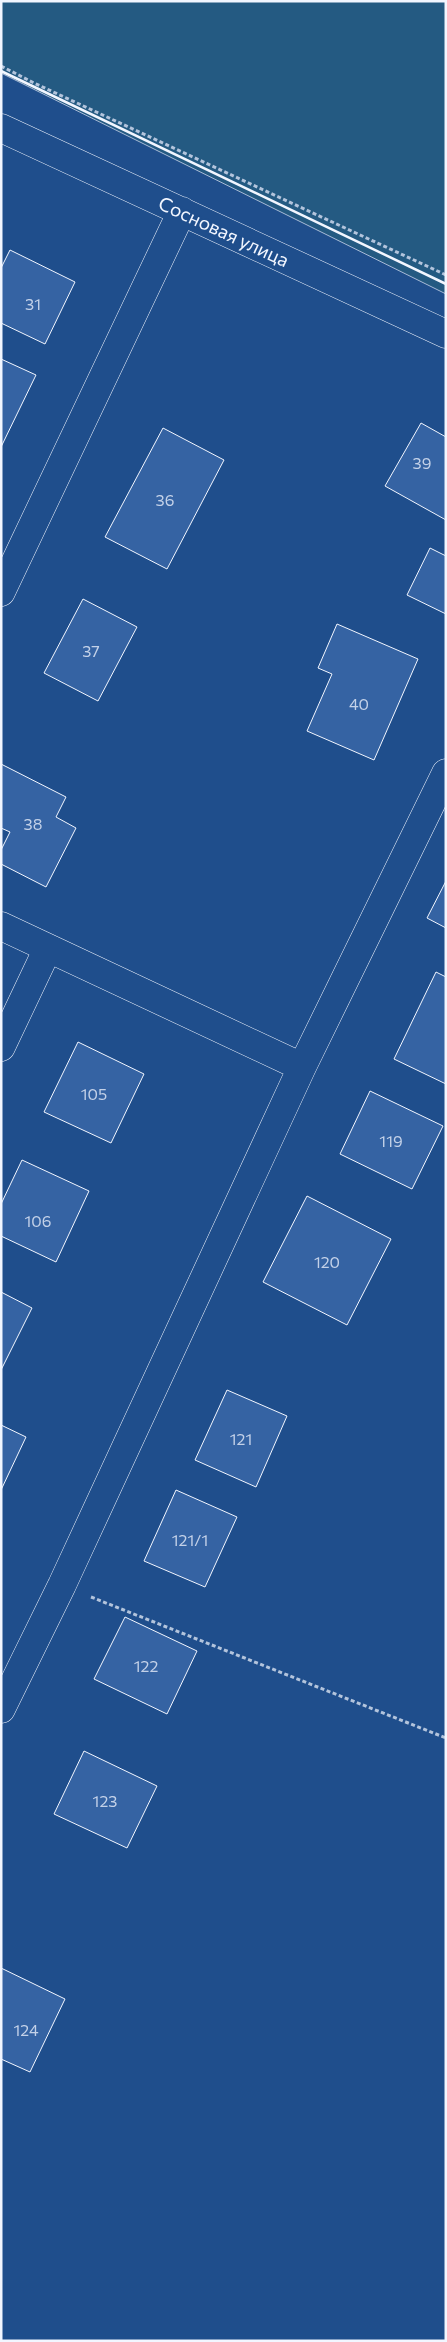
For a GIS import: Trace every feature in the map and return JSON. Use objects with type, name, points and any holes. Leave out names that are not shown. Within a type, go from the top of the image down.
[{"type":"street","name":"Сосновая улица","points":[[1,128],[446,334]]},
{"type":"street","points":[[1,592],[182,212]]},
{"type":"street","points":[[1,1709],[62,1585],[302,1067],[446,773]]},
{"type":"street","points":[[1,926],[302,1067]]},
{"type":"street","points":[[1,1047],[48,948]]},
{"type":"path","points":[[1,66],[446,275]]},
{"type":"path","points":[[62,1585],[446,1738]]},
{"type":"shaded area","points":[[1,1],[446,1],[446,294],[1,73]]},
{"type":"building","points":[[10,250],[75,282],[45,344],[1,323],[1,268]]},
{"type":"building","points":[[1,359],[36,375],[1,447]]},
{"type":"building","points":[[421,423],[446,437],[446,520],[385,486]]},
{"type":"building","points":[[163,428],[224,460],[167,569],[105,537]]},
{"type":"building","points":[[430,548],[446,556],[446,614],[407,595]]},
{"type":"building","points":[[83,599],[137,627],[98,701],[44,673]]},
{"type":"building","points":[[337,624],[418,659],[374,760],[307,731],[332,674],[318,668]]},
{"type":"building","points":[[1,764],[66,797],[56,817],[76,828],[46,887],[1,864],[1,850],[10,832],[1,828]]},
{"type":"building","points":[[446,881],[446,928],[427,918]]},
{"type":"building","points":[[436,972],[446,977],[446,1084],[394,1059]]},
{"type":"building","points":[[78,1042],[144,1074],[111,1143],[44,1112]]},
{"type":"building","points":[[370,1091],[443,1126],[412,1189],[340,1154]]},
{"type":"building","points":[[22,1160],[89,1191],[56,1262],[1,1236],[1,1204]]},
{"type":"building","points":[[307,1196],[391,1239],[347,1325],[263,1282]]},
{"type":"building","points":[[1,1292],[32,1308],[1,1370]]},
{"type":"building","points":[[227,1390],[287,1416],[256,1487],[195,1460]]},
{"type":"building","points":[[1,1425],[26,1437],[1,1490]]},
{"type":"building","points":[[176,1490],[237,1517],[205,1587],[144,1561]]},
{"type":"building","points":[[125,1617],[197,1651],[167,1714],[94,1679]]},
{"type":"building","points":[[84,1751],[157,1786],[127,1848],[54,1814]]},
{"type":"building","points":[[1,1968],[65,1999],[30,2072],[1,2059]]},
{"type":"wall","points":[[1,71],[446,284]]}]
